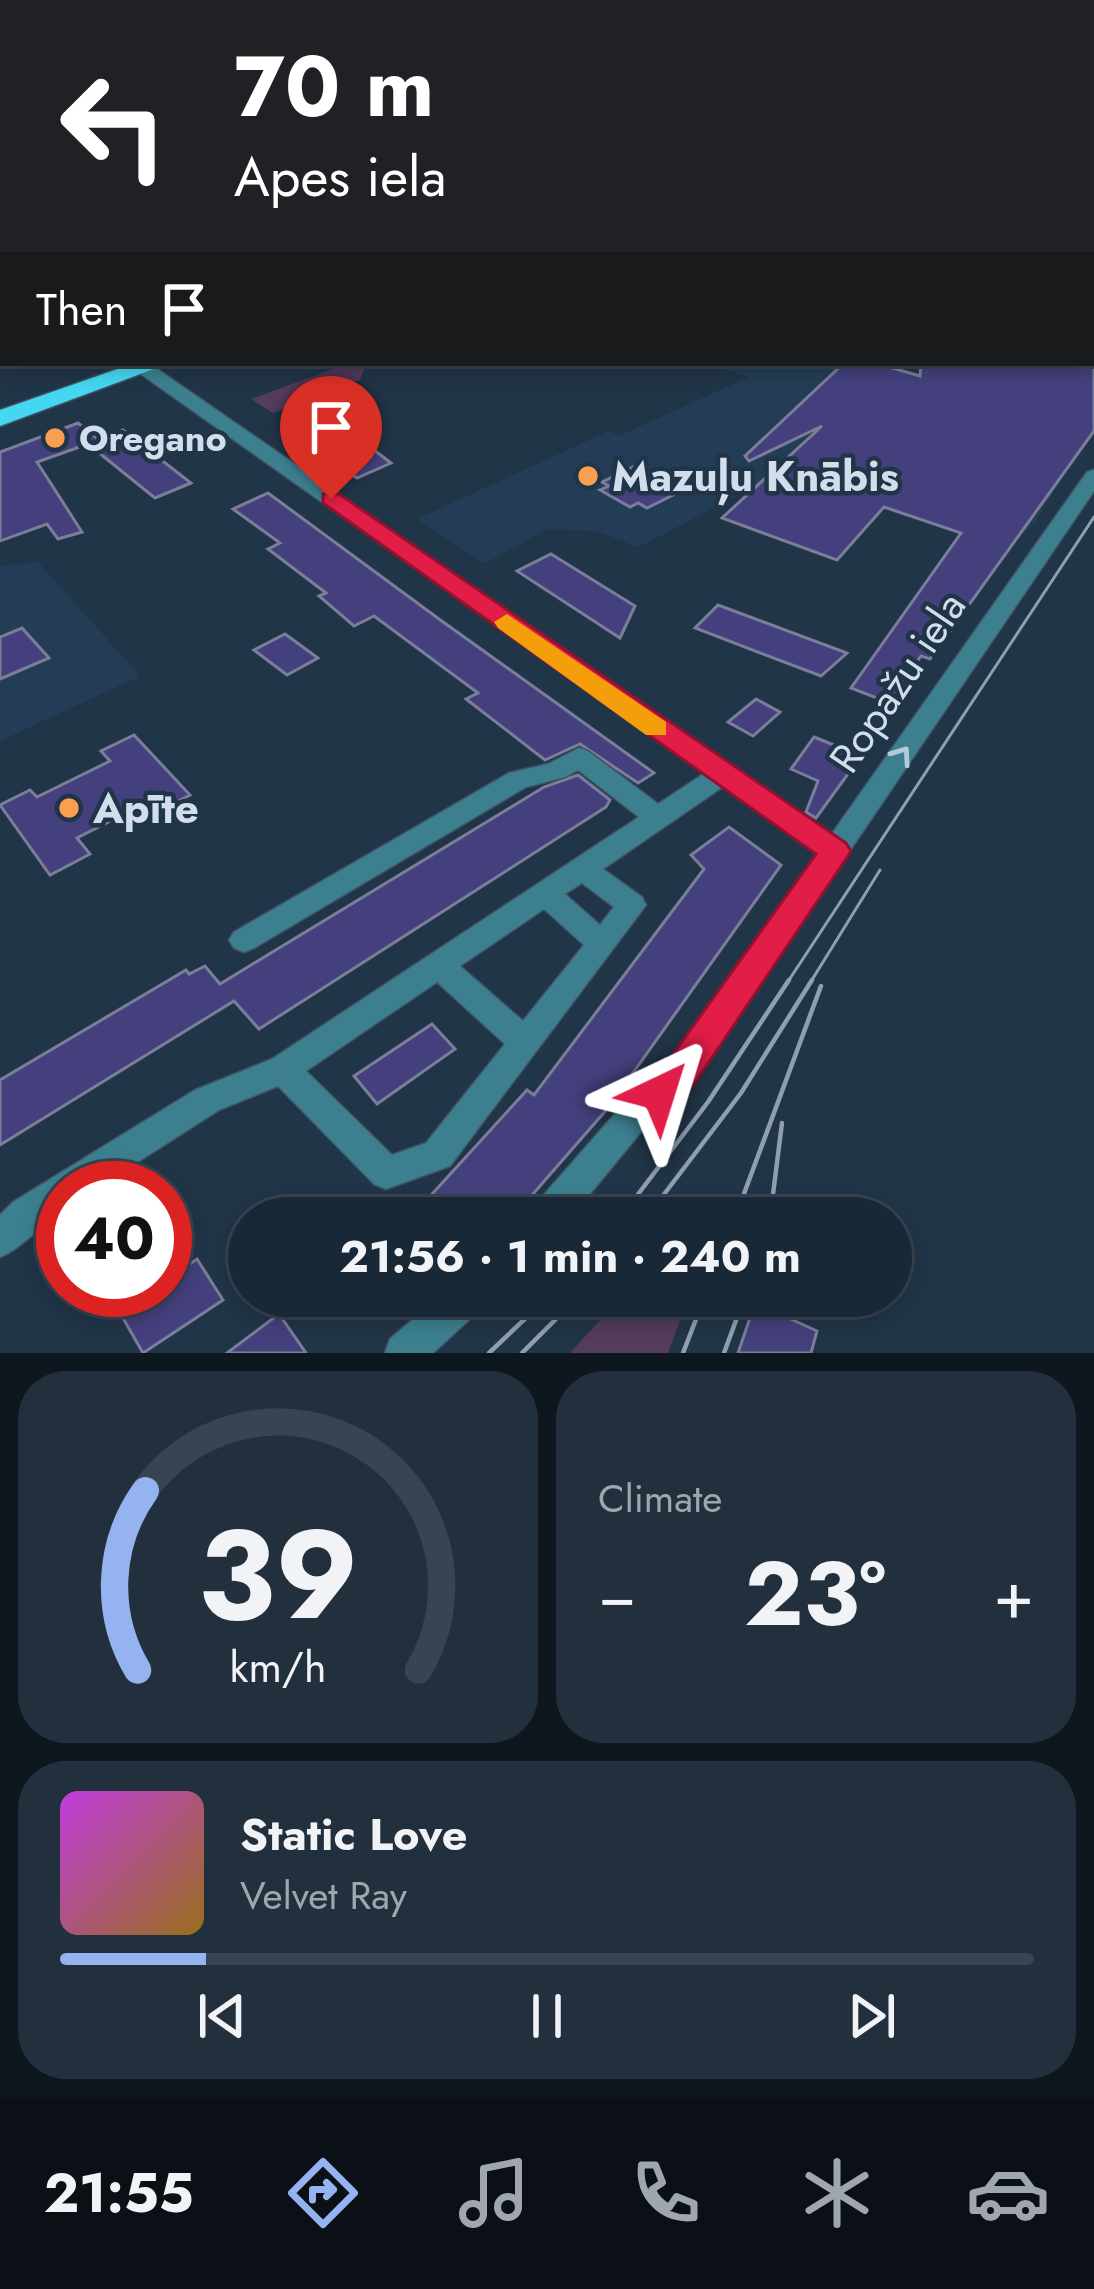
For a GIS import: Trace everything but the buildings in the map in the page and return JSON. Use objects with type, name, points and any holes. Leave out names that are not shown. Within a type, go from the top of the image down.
[{"type":"highway","points":[[0,418],[148,366]]},
{"type":"street","points":[[152,366],[835,851]]},
{"type":"street","name":"Ropažu iela","points":[[566,1197],[639,1110],[679,1076],[1094,477]]},
{"type":"street","points":[[244,940],[518,780],[556,771],[579,757],[657,818]]},
{"type":"street","points":[[110,1161],[207,1100],[283,1069],[723,774]]},
{"type":"street","points":[[283,1069],[386,1173],[437,1155],[632,905],[580,867]]},
{"type":"street","points":[[544,892],[602,944]]},
{"type":"street","points":[[439,966],[525,1042]]},
{"type":"street","points":[[0,1240],[36,1208]]},
{"type":"street","points":[[404,1353],[444,1317]]},
{"type":"shaded area","points":[[341,366],[365,366],[360,380],[273,413],[251,399]]},
{"type":"shaded area","points":[[714,366],[885,366],[1004,400],[972,436],[1070,465],[1035,523],[1007,548],[780,473],[639,547],[595,531],[548,529],[484,564],[417,519],[609,431],[619,436],[749,377]]},
{"type":"shaded area","points":[[38,562],[140,676],[0,741],[0,566]]},
{"type":"shaded area","points":[[603,1317],[681,1317],[668,1353],[570,1353]]},
{"type":"tram line","points":[[787,983],[1094,517]]},
{"type":"tram line","points":[[810,983],[880,870]]},
{"type":"tram line","points":[[636,1197],[708,1102],[789,980]]},
{"type":"tram line","points":[[662,1197],[741,1093],[812,980]]},
{"type":"tram line","points":[[743,1197],[821,986]]},
{"type":"tram line","points":[[773,1197],[782,1123]]},
{"type":"tram line","points":[[489,1353],[527,1317]]},
{"type":"tram line","points":[[522,1353],[558,1317]]},
{"type":"tram line","points":[[683,1353],[697,1317]]},
{"type":"tram line","points":[[724,1353],[737,1317]]},
{"type":"slow traffic","points":[[507,622],[656,729]]},
{"type":"place","name":"Oregano","points":[[55,438]]},
{"type":"place","name":"Mazuļu Knābis","points":[[588,476]]},
{"type":"place","name":"Apīte","points":[[69,808]]},
{"type":"route","points":[[331,499],[835,851],[679,1076],[659,1093]]}]
